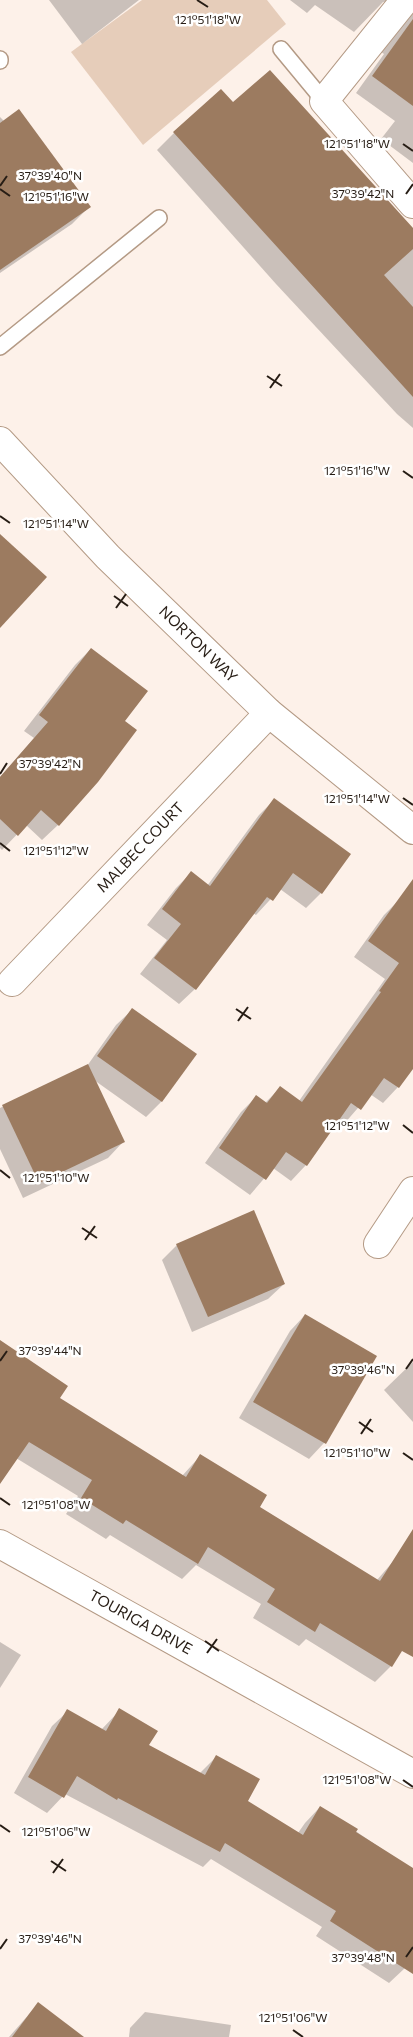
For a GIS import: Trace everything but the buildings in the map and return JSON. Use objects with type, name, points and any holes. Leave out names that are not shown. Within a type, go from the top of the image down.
[{"type":"street","points":[[405,0],[324,101],[413,204]]},
{"type":"street","name":"NORTON WAY","points":[[0,441],[108,557],[269,713],[413,830]]},
{"type":"street","name":"MALBEC COURT","points":[[12,982],[269,713]]},
{"type":"street","points":[[378,1244],[413,1191]]},
{"type":"street","name":"TOURIGA DRIVE","points":[[0,1544],[413,1774]]},
{"type":"lane","points":[[281,50],[324,101]]},
{"type":"lane","points":[[0,347],[159,218]]},
{"type":"shaded area","points":[[142,0],[267,0],[286,24],[143,145],[71,52]]}]
